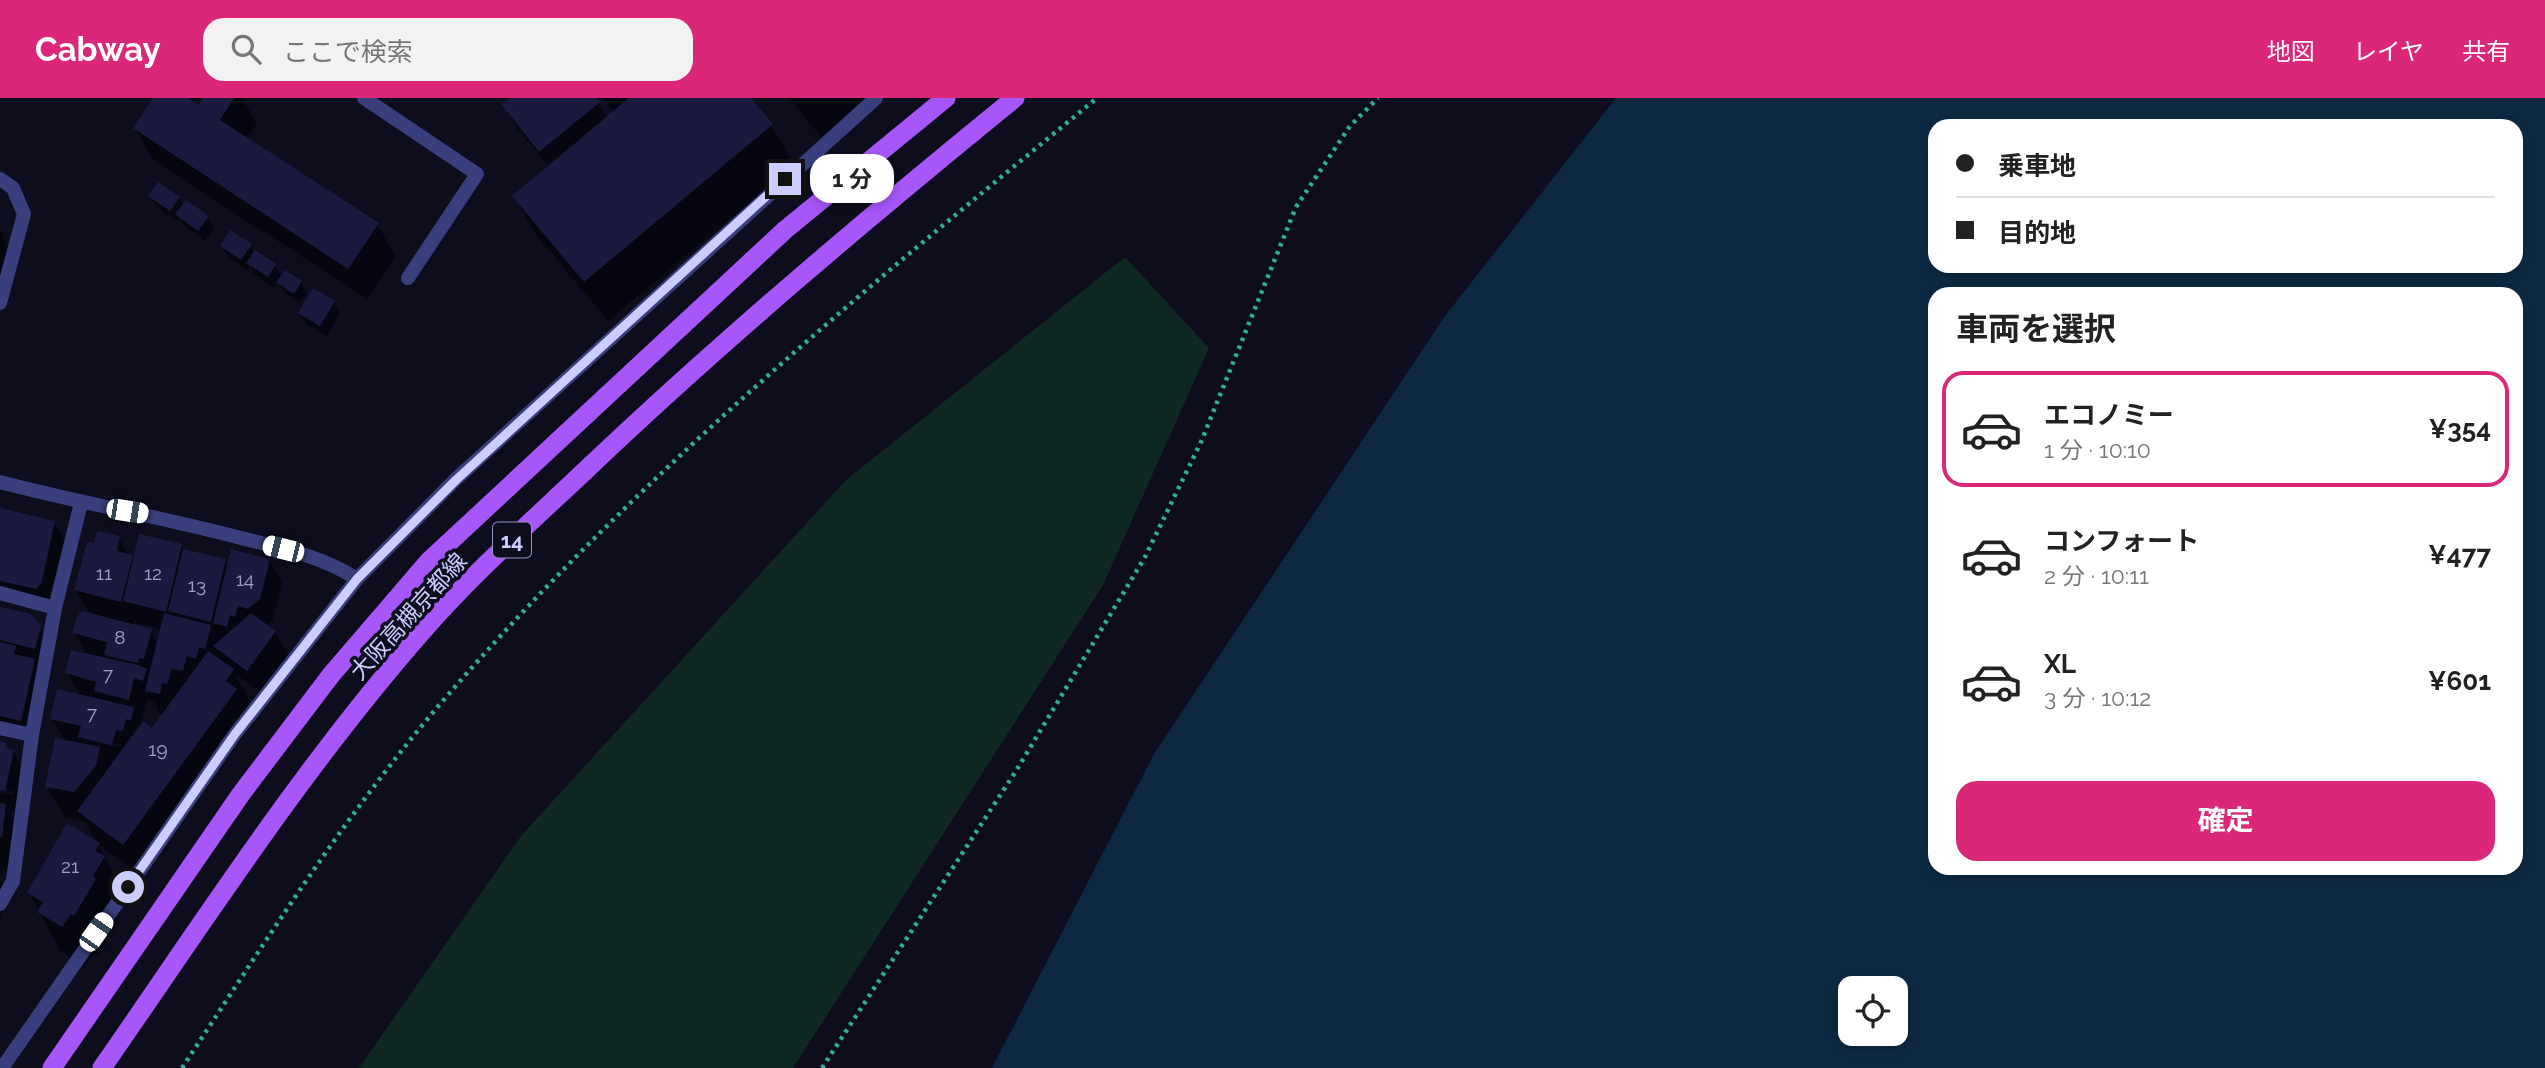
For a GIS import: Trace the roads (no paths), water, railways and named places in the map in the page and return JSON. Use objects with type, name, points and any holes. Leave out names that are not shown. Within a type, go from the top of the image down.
[{"type":"main road","name":"大阪高槻京都線","points":[[52,1068],[241,794],[331,675],[429,561],[785,230],[946,98]]},
{"type":"main road","name":"大阪高槻京都線","points":[[102,1068],[282,811],[370,695],[475,574],[652,408],[826,253],[1015,98]]},
{"type":"street","points":[[364,98],[477,174],[408,278]]},
{"type":"street","points":[[2,1068],[235,734],[357,579],[456,480],[876,98]]},
{"type":"street","points":[[0,179],[13,188],[24,214],[0,303]]},
{"type":"street","points":[[0,482],[80,503],[151,515],[283,549],[336,565],[357,579]]},
{"type":"street","points":[[0,904],[13,881],[32,735],[55,608],[80,503]]},
{"type":"street","points":[[0,593],[55,608]]},
{"type":"street","points":[[0,728],[32,735]]},
{"type":"water","points":[[1616,98],[2545,98],[2545,1068],[992,1068],[1154,754],[1445,316]]}]
